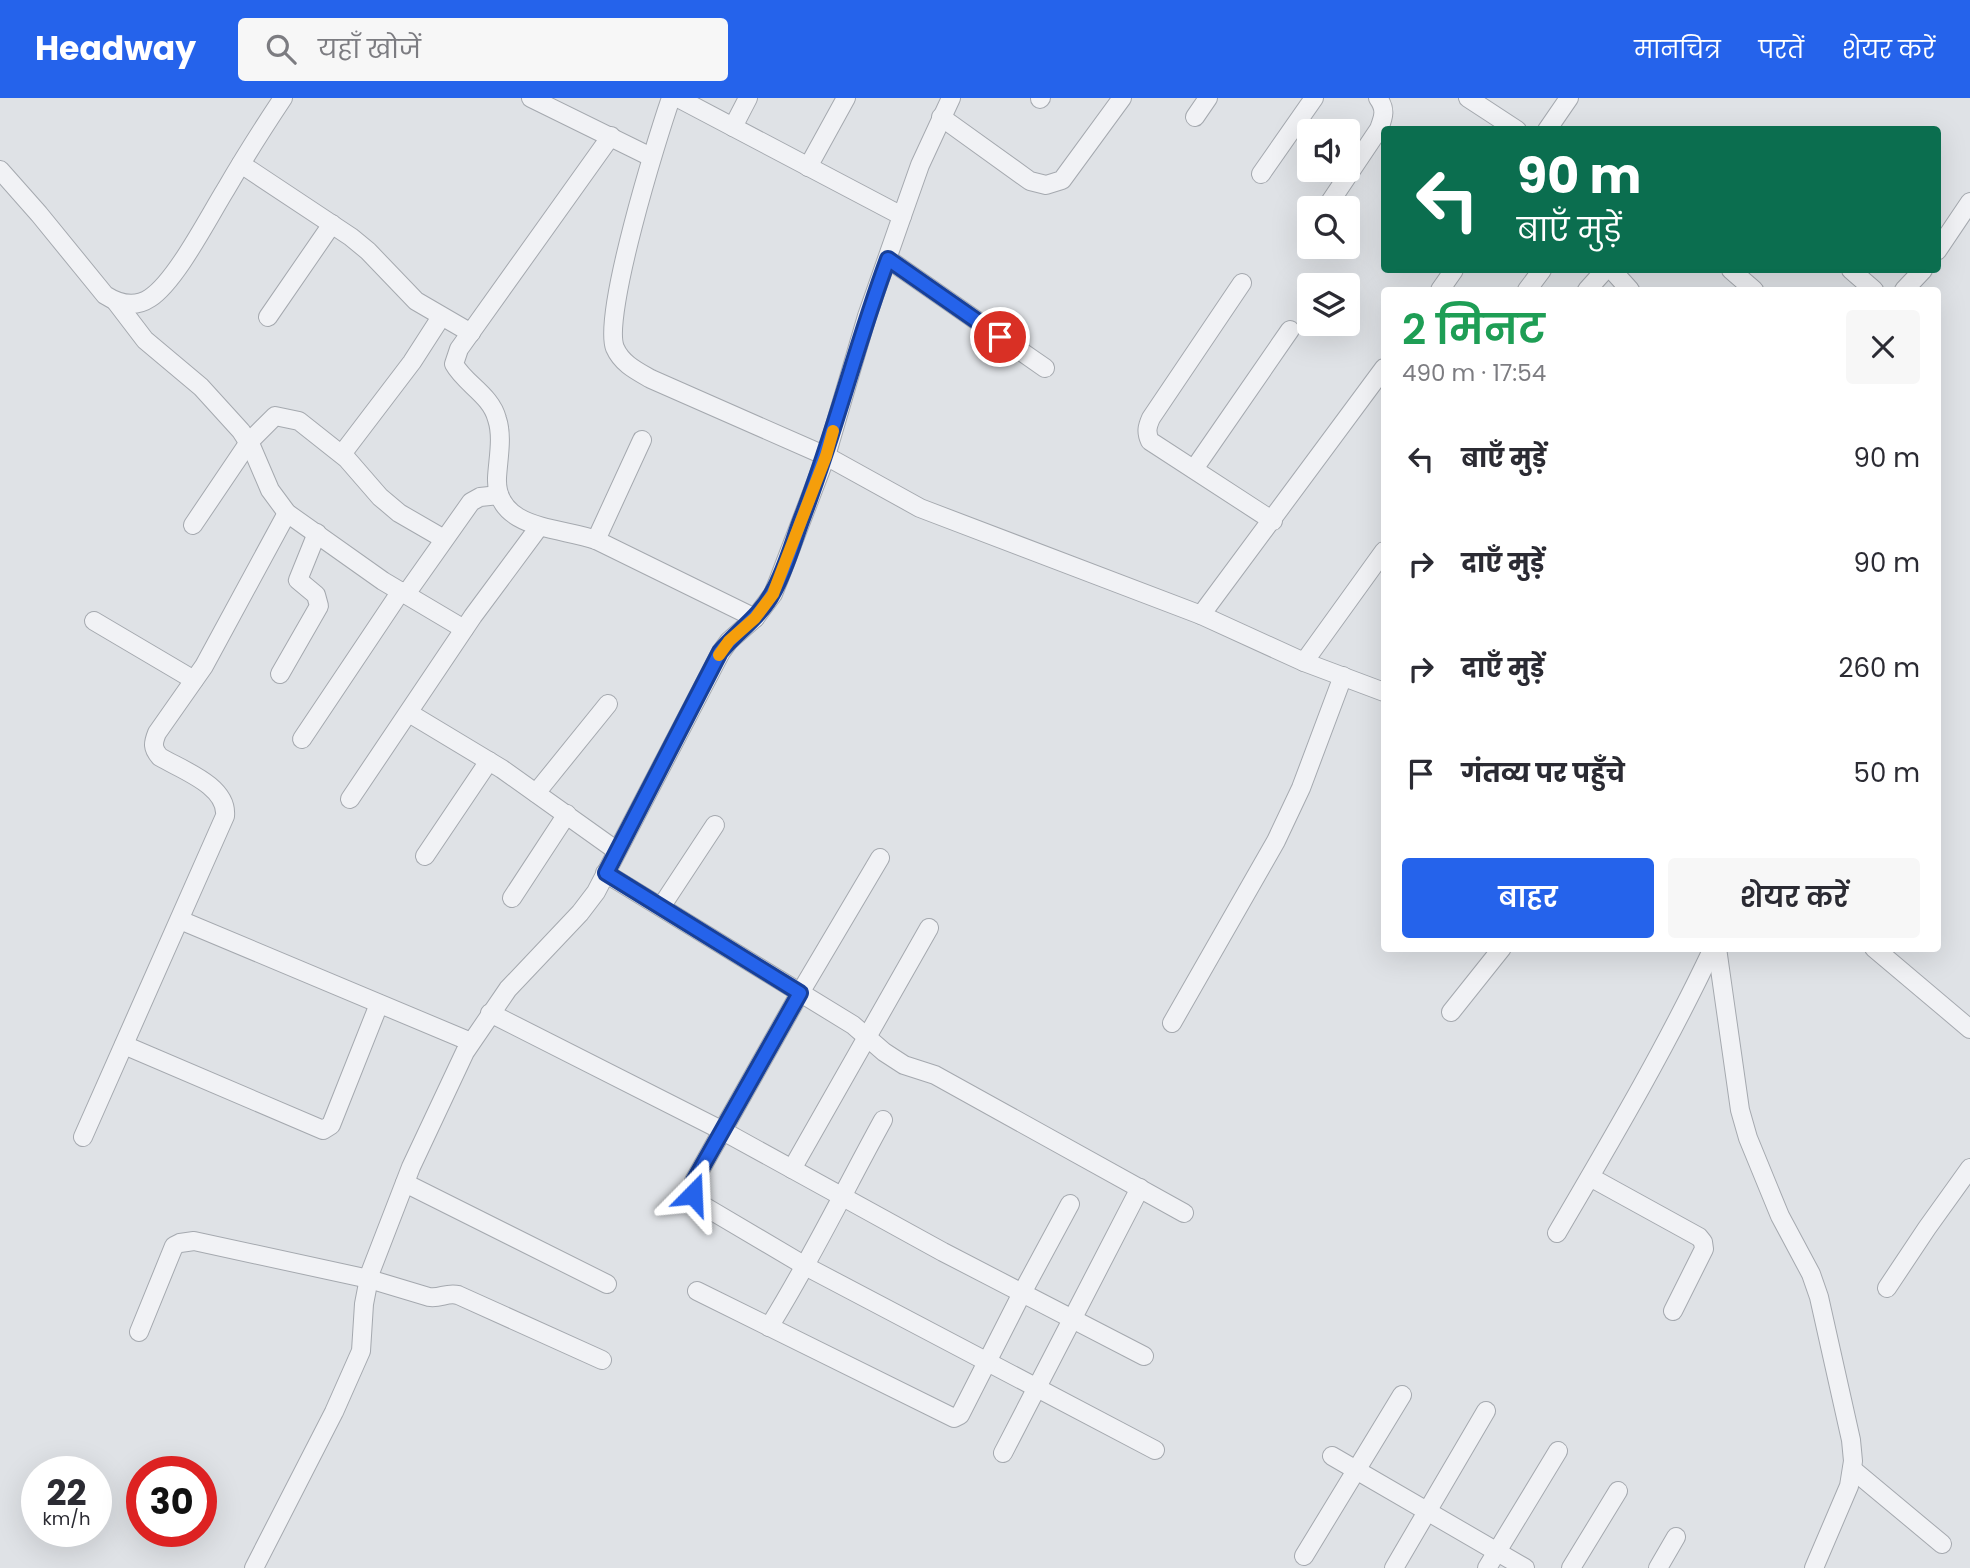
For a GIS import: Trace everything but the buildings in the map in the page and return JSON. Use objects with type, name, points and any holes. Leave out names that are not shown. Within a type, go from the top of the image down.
[{"type":"street","points":[[0,170],[105,295],[116,302],[131,305],[148,300],[162,288],[191,247],[283,98]]},
{"type":"street","points":[[531,98],[651,156]]},
{"type":"street","points":[[671,98],[651,156],[613,319],[614,347],[626,365],[651,379],[826,456],[920,508],[1201,615],[1304,662],[1381,691]]},
{"type":"street","points":[[678,98],[902,216]]},
{"type":"street","points":[[733,127],[748,98]]},
{"type":"street","points":[[808,167],[846,98]]},
{"type":"street","points":[[254,1568],[334,1412],[361,1351],[364,1304],[369,1279],[404,1183],[471,1042],[508,989],[580,913],[596,892],[720,652],[755,618],[776,586],[826,456],[867,316],[902,216],[951,98]]},
{"type":"street","points":[[941,117],[1030,181],[1046,185],[1062,180],[1122,98]]},
{"type":"street","points":[[1195,117],[1208,98]]},
{"type":"street","points":[[1261,174],[1314,98]]},
{"type":"street","points":[[1468,98],[1511,126]]},
{"type":"street","points":[[1550,126],[1569,98]]},
{"type":"street","points":[[1334,196],[1379,129],[1384,117],[1384,106],[1380,99]]},
{"type":"street","points":[[611,136],[459,349],[454,364],[488,401],[497,418],[497,489],[503,506],[519,519],[539,527],[596,540],[755,618]]},
{"type":"street","points":[[241,164],[368,251],[416,300],[471,333]]},
{"type":"street","points":[[1941,245],[1970,202]]},
{"type":"street","points":[[268,317],[332,224]]},
{"type":"street","points":[[888,259],[1045,368]]},
{"type":"street","points":[[1590,287],[1602,273]]},
{"type":"street","points":[[1615,273],[1627,287]]},
{"type":"street","points":[[1734,273],[1751,287]]},
{"type":"street","points":[[1854,273],[1871,287]]},
{"type":"street","points":[[1908,287],[1920,273]]},
{"type":"street","points":[[1242,284],[1147,426],[1147,435],[1150,441],[1273,521]]},
{"type":"street","points":[[116,302],[137,332],[201,387],[249,443],[270,490],[287,513],[403,593],[464,629]]},
{"type":"street","points":[[342,454],[412,362],[441,317]]},
{"type":"street","points":[[1194,469],[1290,330]]},
{"type":"street","points":[[1201,615],[1381,372]]},
{"type":"street","points":[[193,525],[249,443],[275,416],[299,421],[342,454],[380,497],[399,513],[444,539]]},
{"type":"street","points":[[596,540],[642,440]]},
{"type":"street","points":[[302,739],[403,593],[475,498],[499,495]]},
{"type":"street","points":[[83,1137],[225,816],[226,806],[220,795],[160,757],[154,751],[153,743],[157,733],[204,666],[287,513]]},
{"type":"street","points":[[350,799],[464,629],[539,527]]},
{"type":"street","points":[[280,674],[319,606],[316,595],[298,580],[317,534]]},
{"type":"street","points":[[1304,662],[1381,555]]},
{"type":"street","points":[[94,621],[194,680]]},
{"type":"street","points":[[1172,1023],[1276,841],[1301,788],[1343,676]]},
{"type":"street","points":[[536,793],[608,704]]},
{"type":"street","points":[[410,713],[489,761],[617,851]]},
{"type":"street","points":[[425,856],[489,761]]},
{"type":"street","points":[[512,898],[567,814]]},
{"type":"street","points":[[661,907],[715,825]]},
{"type":"street","points":[[880,858],[694,1181],[693,1194],[697,1202],[807,1267],[1156,1450]]},
{"type":"street","points":[[606,873],[853,1025],[884,1052],[904,1065],[935,1075],[1184,1213]]},
{"type":"street","points":[[180,920],[471,1042]]},
{"type":"street","points":[[792,1169],[929,928]]},
{"type":"street","points":[[1451,1012],[1499,952]]},
{"type":"street","points":[[1558,1233],[1713,952]]},
{"type":"street","points":[[1716,952],[1740,1110],[1748,1138],[1780,1216],[1811,1274],[1819,1297],[1851,1440],[1852,1468],[1849,1486],[1814,1568]]},
{"type":"street","points":[[1879,952],[1970,1029]]},
{"type":"street","points":[[124,1045],[323,1130],[331,1125],[379,1004]]},
{"type":"street","points":[[491,1013],[723,1130],[1021,1293],[1144,1356]]},
{"type":"street","points":[[769,1327],[807,1267],[841,1196],[883,1120]]},
{"type":"street","points":[[1887,1289],[1970,1168]]},
{"type":"street","points":[[1590,1177],[1699,1237],[1703,1242],[1704,1249],[1673,1311]]},
{"type":"street","points":[[404,1183],[607,1284]]},
{"type":"street","points":[[1003,1453],[1140,1188]]},
{"type":"street","points":[[697,1291],[954,1418],[960,1415],[1021,1293],[1070,1204]]},
{"type":"street","points":[[139,1332],[174,1246],[187,1241],[369,1279],[435,1298],[458,1294],[603,1360]]},
{"type":"street","points":[[1304,1556],[1402,1395]]},
{"type":"street","points":[[1394,1568],[1486,1411]]},
{"type":"street","points":[[1487,1568],[1558,1451]]},
{"type":"street","points":[[1332,1456],[1525,1568]]},
{"type":"street","points":[[1852,1468],[1942,1544]]},
{"type":"street","points":[[1571,1568],[1618,1491]]},
{"type":"street","points":[[1658,1568],[1676,1537]]},
{"type":"slow traffic","points":[[719,655],[729,641],[755,618],[773,594],[833,431]]},
{"type":"route","points":[[693,1194],[694,1181],[800,993],[606,873],[720,652],[755,618],[773,594],[826,456],[867,316],[888,259],[1000,337]]}]
